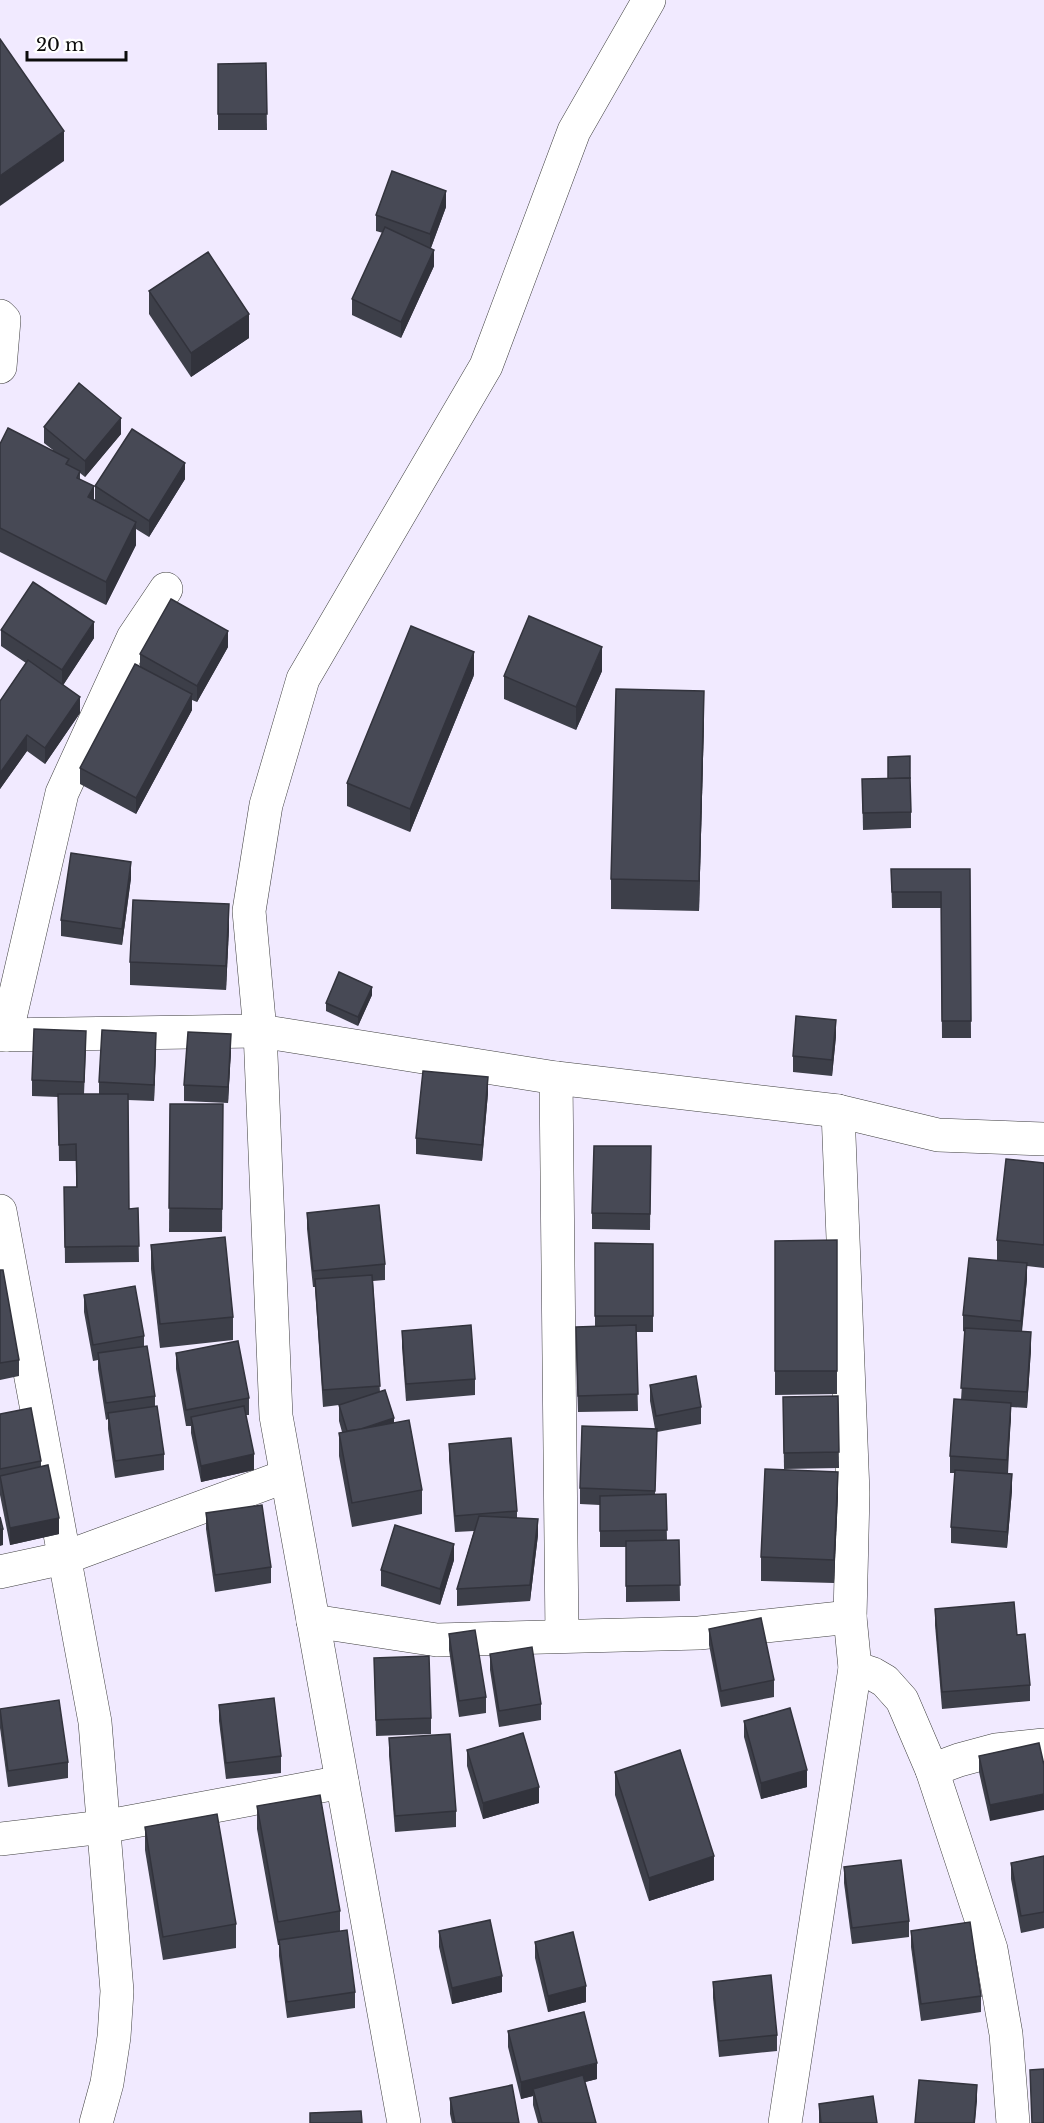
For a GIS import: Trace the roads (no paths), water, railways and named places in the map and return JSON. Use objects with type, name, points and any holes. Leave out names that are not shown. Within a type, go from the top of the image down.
[{"type":"street","points":[[404,2123],[276,1416],[260,1031],[249,911],[266,805],[303,679],[486,366],[574,131],[649,0]]},
{"type":"street","points":[[0,316],[4,320],[0,367]]},
{"type":"street","points":[[166,589],[133,638],[62,793],[3,1035],[260,1031],[556,1078],[838,1111],[938,1135],[1044,1139]]},
{"type":"street","points":[[556,1078],[562,1636]]},
{"type":"street","points":[[785,2123],[855,1668],[850,1617],[853,1493],[838,1111]]},
{"type":"street","points":[[0,1211],[95,1722],[117,1991],[114,2037],[107,2083],[96,2123]]},
{"type":"street","points":[[0,1572],[64,1558],[286,1476]]},
{"type":"street","points":[[313,1621],[437,1640],[699,1633],[850,1617]]},
{"type":"street","points":[[855,1668],[873,1674],[895,1690],[902,1700],[932,1770],[991,1948],[1006,2034],[1013,2123]]},
{"type":"street","points":[[932,1770],[996,1750],[1044,1745]]},
{"type":"street","points":[[0,1839],[103,1827],[342,1782]]}]
